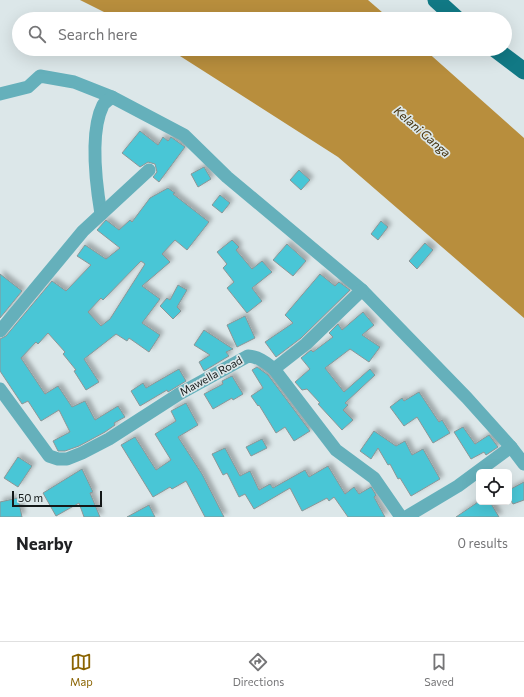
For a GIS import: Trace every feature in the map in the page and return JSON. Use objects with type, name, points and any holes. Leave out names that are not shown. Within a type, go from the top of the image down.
[{"type":"main road","points":[[436,0],[449,12]]},
{"type":"main road","points":[[504,56],[524,71]]},
{"type":"street","points":[[0,94],[28,87],[40,76],[74,82],[112,96],[184,135],[227,177],[362,290],[511,447],[524,464]]},
{"type":"street","points":[[101,214],[95,148],[98,123],[104,104],[112,96]]},
{"type":"street","points":[[0,331],[83,231],[149,170]]},
{"type":"street","points":[[274,369],[306,344],[362,290]]},
{"type":"street","name":"Mawella Road","points":[[0,388],[49,456],[58,460],[68,459],[109,439],[172,398],[248,356],[263,360],[274,369],[336,450],[374,478],[401,517]]},
{"type":"street","points":[[406,517],[458,486],[511,447]]},
{"type":"water","points":[[80,0],[368,0],[382,12],[104,12]]},
{"type":"water","name":"Kelani Ganga","points":[[180,56],[432,56],[524,138],[524,318],[338,157]]},
{"type":"building","points":[[140,131],[158,145],[163,137],[168,141],[171,137],[185,147],[159,182],[153,177],[157,172],[155,164],[148,162],[140,167],[122,153]]},
{"type":"building","points":[[204,167],[211,179],[198,187],[191,174]]},
{"type":"building","points":[[299,170],[310,180],[301,190],[290,180]]},
{"type":"building","points":[[168,188],[175,193],[173,194],[209,222],[187,250],[175,240],[162,254],[170,262],[142,286],[160,299],[142,323],[160,335],[149,352],[129,338],[127,341],[116,334],[84,359],[99,382],[86,390],[74,371],[76,370],[63,354],[65,352],[48,333],[38,344],[36,342],[21,358],[45,394],[58,386],[72,407],[85,401],[95,420],[118,406],[125,417],[114,423],[115,425],[105,432],[79,446],[65,451],[58,451],[53,441],[70,432],[59,410],[41,421],[28,401],[22,404],[0,371],[0,339],[6,336],[52,281],[66,291],[91,265],[77,256],[85,245],[106,259],[120,248],[97,230],[106,220],[119,230],[130,220],[132,222],[150,198]],"holes":[[[141,261],[145,264],[110,319],[101,326],[88,312],[101,298],[103,300]]]},
{"type":"building","points":[[220,195],[230,203],[222,213],[212,205]]},
{"type":"building","points":[[381,221],[388,227],[378,240],[371,234]]},
{"type":"building","points":[[232,240],[239,247],[236,250],[252,269],[262,261],[272,272],[252,288],[262,301],[247,313],[227,288],[234,282],[223,268],[227,264],[217,252]]},
{"type":"building","points":[[425,243],[433,250],[417,269],[409,261]]},
{"type":"building","points":[[287,244],[306,261],[293,276],[273,260]]},
{"type":"building","points":[[0,274],[22,291],[0,318]]},
{"type":"building","points":[[320,274],[335,286],[339,282],[350,290],[301,338],[276,357],[265,342],[293,323],[285,315]]},
{"type":"building","points":[[178,285],[187,290],[177,307],[181,311],[173,319],[160,306],[167,298],[170,300]]},
{"type":"building","points":[[363,312],[374,325],[362,335],[380,347],[369,362],[350,349],[325,368],[344,392],[370,369],[375,375],[345,403],[348,405],[343,410],[353,420],[342,430],[318,404],[320,403],[307,389],[302,390],[295,382],[310,369],[301,358],[311,350],[313,352],[333,337],[329,333],[338,324],[342,330]]},
{"type":"building","points":[[245,316],[255,338],[237,347],[227,325]]},
{"type":"building","points":[[204,330],[233,349],[226,352],[229,356],[204,371],[199,362],[210,355],[194,345]]},
{"type":"building","points":[[257,367],[268,375],[310,431],[294,441],[285,427],[276,433],[259,405],[258,406],[251,396],[263,388],[252,370]]},
{"type":"building","points":[[179,369],[186,381],[140,406],[131,391],[143,383],[146,388]]},
{"type":"building","points":[[232,376],[243,394],[233,400],[232,398],[213,409],[204,394],[223,384],[222,381]]},
{"type":"building","points":[[419,392],[439,422],[442,420],[450,433],[433,443],[417,417],[404,426],[390,407],[402,398],[404,401]]},
{"type":"building","points":[[186,403],[198,425],[178,437],[202,474],[224,517],[205,517],[186,481],[172,489],[170,487],[153,497],[121,445],[135,437],[156,470],[171,460],[155,434],[176,421],[171,411]]},
{"type":"building","points":[[463,427],[475,444],[489,435],[498,447],[486,455],[484,452],[471,459],[454,432]]},
{"type":"building","points":[[374,431],[396,446],[405,441],[412,455],[423,449],[440,479],[411,496],[400,478],[398,479],[390,464],[388,465],[378,448],[371,459],[360,451]]},
{"type":"building","points":[[262,439],[267,448],[251,456],[246,447]]},
{"type":"building","points":[[225,448],[240,476],[250,471],[259,490],[270,484],[273,488],[305,470],[309,477],[328,466],[345,494],[354,487],[359,494],[371,487],[376,495],[374,497],[385,517],[348,517],[334,497],[329,501],[327,498],[302,511],[290,488],[254,509],[245,494],[239,497],[227,473],[223,475],[212,454]]},
{"type":"building","points":[[18,457],[32,466],[18,487],[4,478]]},
{"type":"building","points":[[82,469],[93,492],[90,493],[100,517],[84,517],[79,503],[56,516],[43,493]]},
{"type":"building","points":[[524,482],[524,500],[513,504],[512,488]]},
{"type":"building","points":[[18,498],[22,517],[0,517],[0,502]]},
{"type":"building","points":[[476,503],[476,505],[492,505],[499,517],[456,517]]},
{"type":"building","points":[[149,505],[155,517],[127,517]]}]
